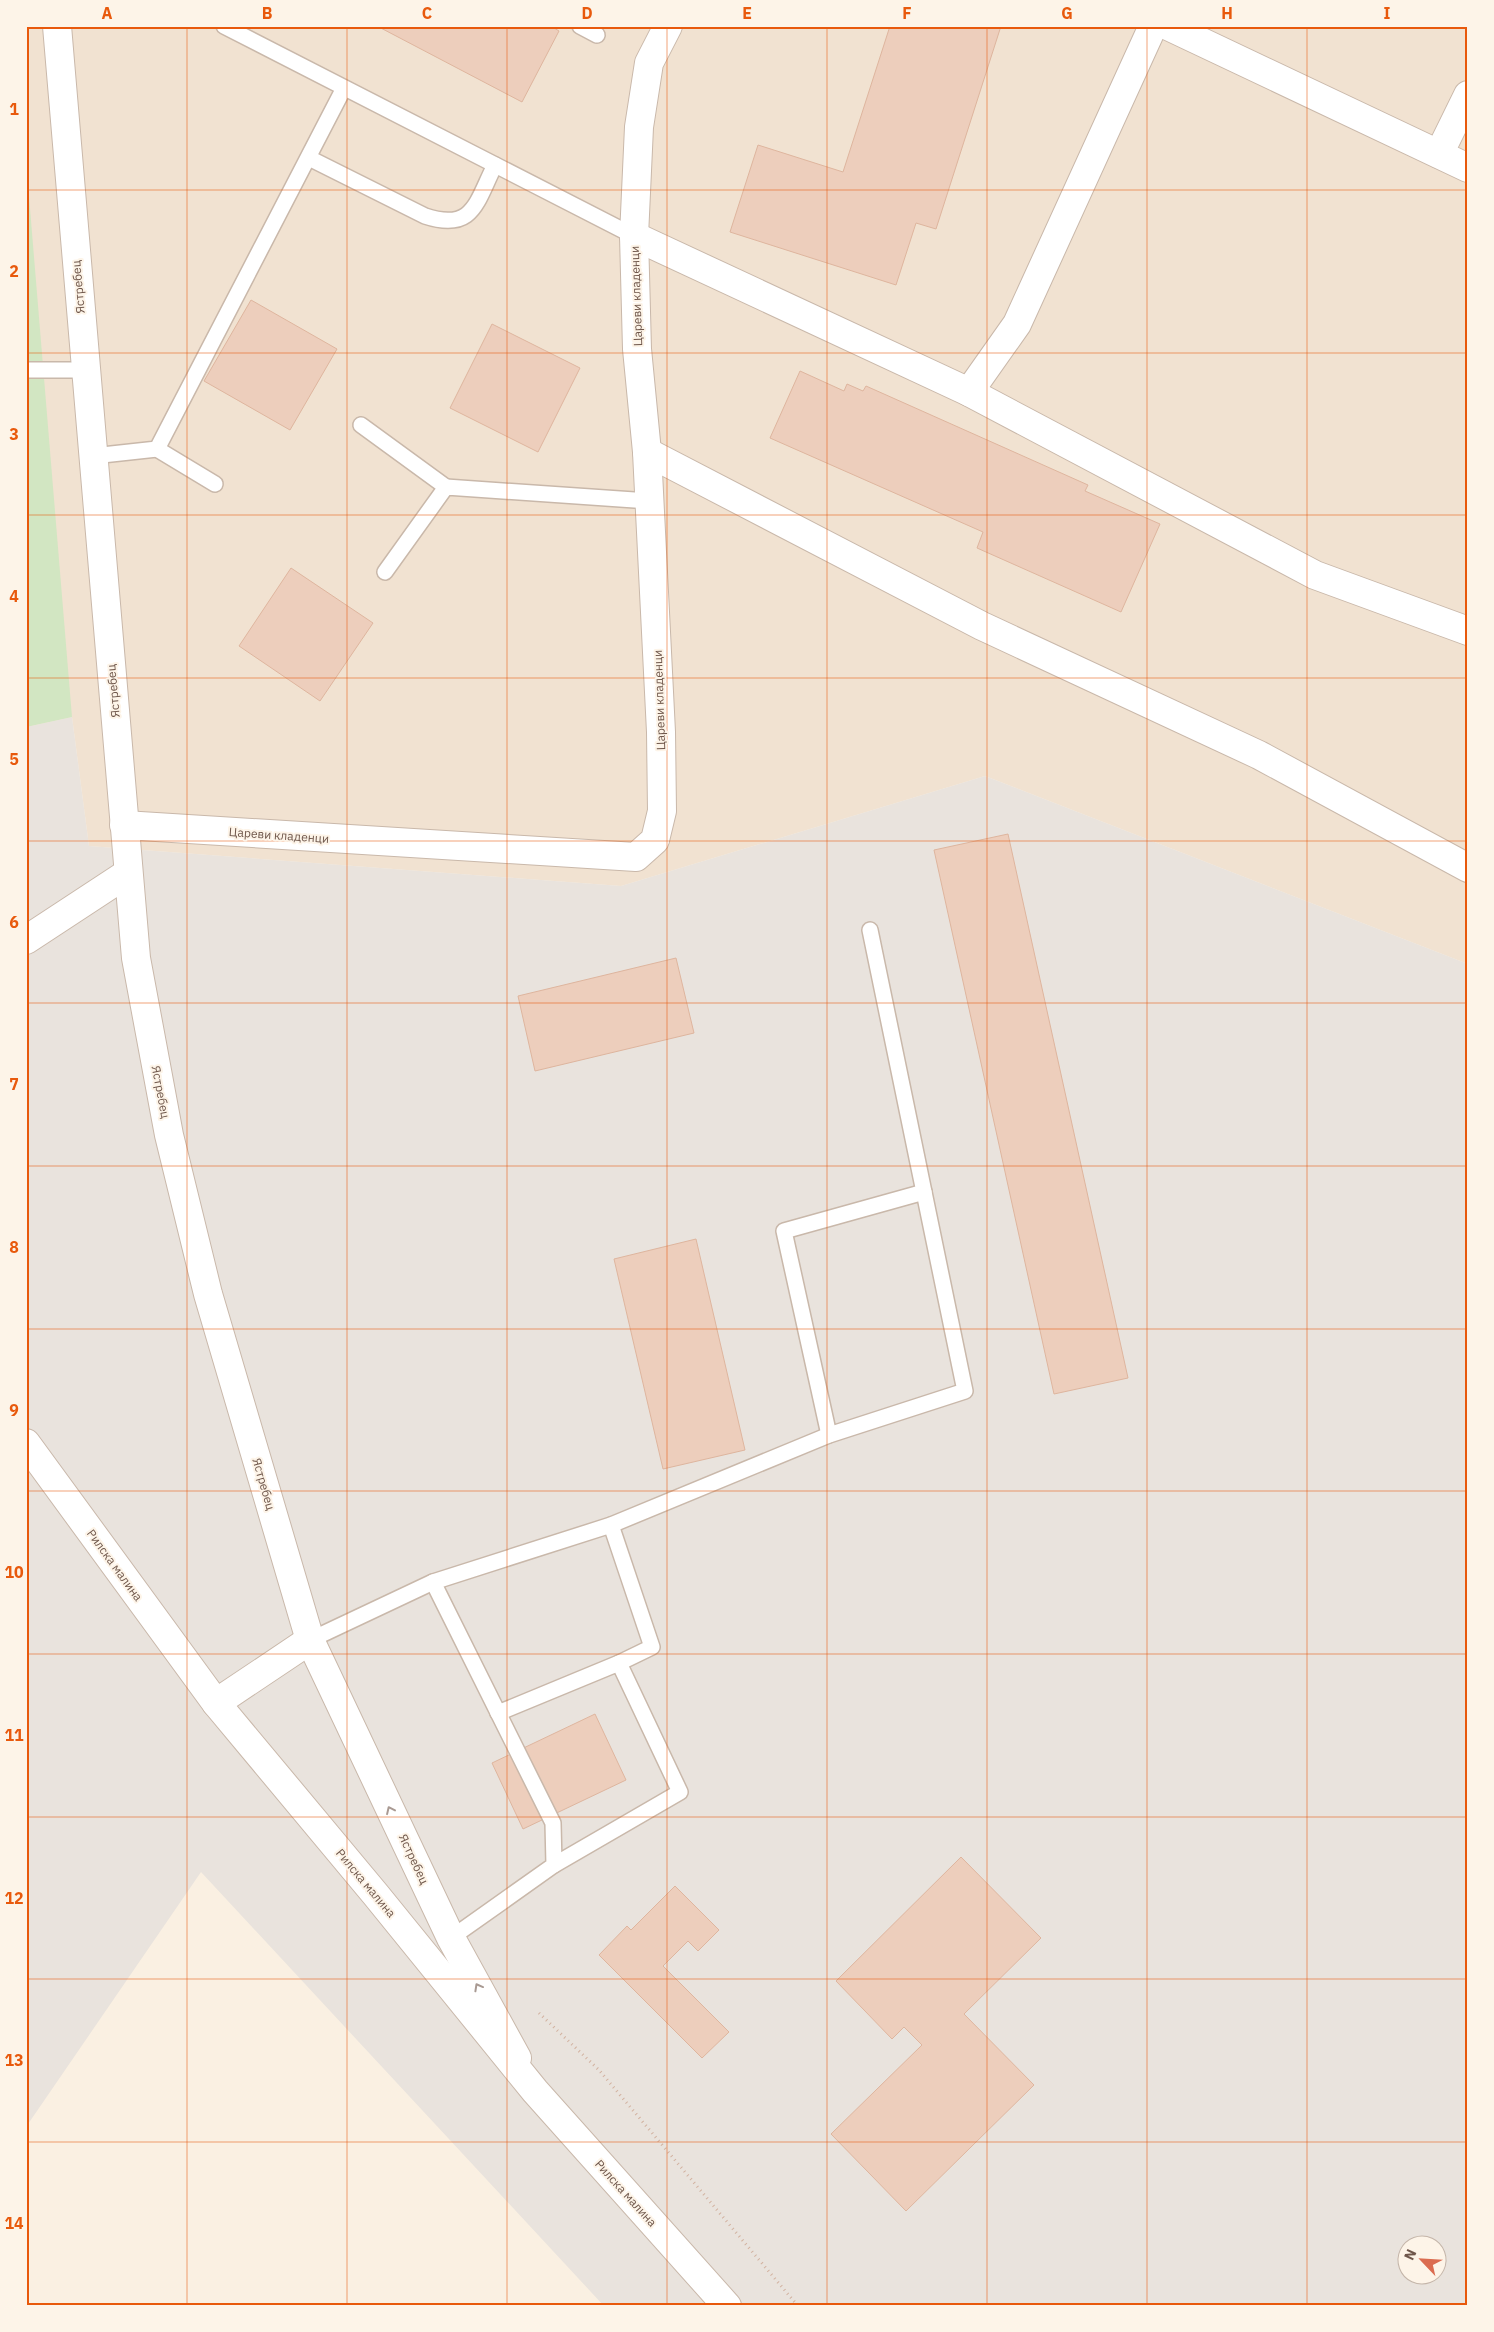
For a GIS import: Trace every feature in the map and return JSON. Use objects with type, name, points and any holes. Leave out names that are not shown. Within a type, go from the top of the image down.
[{"type":"street","name":"Ястребец","points":[[56,26],[136,958],[169,1135],[208,1294],[310,1640],[451,1938],[535,2091]]},
{"type":"street","name":"Цареви кладенци","points":[[124,825],[636,857],[655,840],[662,811],[662,732],[647,452],[637,348],[634,236],[639,127],[649,63],[668,26]]},
{"type":"street","points":[[968,392],[1017,324],[1153,26]]},
{"type":"street","points":[[1168,26],[1468,168]]},
{"type":"street","points":[[1439,154],[1468,95]]},
{"type":"street","points":[[634,236],[968,392],[1315,575],[1468,631]]},
{"type":"street","points":[[647,452],[982,626],[1259,755],[1468,868]]},
{"type":"street","points":[[26,940],[128,873]]},
{"type":"street","name":"Рилска малина","points":[[26,1443],[216,1703],[376,1895],[535,2091],[717,2299]]},
{"type":"street","points":[[216,1703],[310,1640]]},
{"type":"lane","points":[[224,26],[634,236]]},
{"type":"lane","points":[[580,26],[597,35]]},
{"type":"lane","points":[[157,449],[344,88]]},
{"type":"lane","points":[[309,158],[426,216],[442,221],[458,221],[472,212],[495,165]]},
{"type":"lane","points":[[26,370],[86,370]]},
{"type":"lane","points":[[361,425],[446,487],[649,501]]},
{"type":"lane","points":[[93,456],[157,449],[215,484]]},
{"type":"lane","points":[[386,572],[446,487]]},
{"type":"lane","points":[[310,1640],[433,1582],[611,1525],[829,1435],[965,1391],[870,930]]},
{"type":"lane","points":[[829,1435],[784,1231],[924,1192]]},
{"type":"lane","points":[[498,1713],[619,1663],[652,1647],[611,1525]]},
{"type":"lane","points":[[433,1582],[553,1822],[554,1864]]},
{"type":"lane","points":[[451,1938],[554,1864],[680,1792],[619,1663]]},
{"type":"path","points":[[540,2013],[599,2070],[798,2306]]},
{"type":"shaded area","points":[[26,26],[1468,26],[1468,964],[985,776],[621,886],[89,846],[72,717],[26,727]]},
{"type":"shaded area","points":[[72,717],[89,846],[621,886],[985,776],[1468,964],[1468,2306],[604,2306],[201,1872],[26,2127],[26,727]]},
{"type":"green space","points":[[26,160],[72,717],[26,727]]},
{"type":"building","points":[[377,26],[551,26],[559,31],[522,102]]},
{"type":"building","points":[[890,26],[1001,26],[936,229],[916,223],[896,285],[730,232],[758,145],[843,172]]},
{"type":"building","points":[[251,300],[337,349],[290,430],[204,381]]},
{"type":"building","points":[[492,324],[580,368],[538,452],[450,408]]},
{"type":"building","points":[[800,371],[844,391],[847,384],[863,391],[866,386],[1088,485],[1085,491],[1160,524],[1121,612],[977,548],[983,532],[770,438]]},
{"type":"building","points":[[291,568],[373,623],[320,701],[239,646]]},
{"type":"building","points":[[1008,834],[1128,1378],[1054,1394],[934,850]]},
{"type":"building","points":[[676,958],[694,1033],[535,1071],[518,996]]},
{"type":"building","points":[[696,1239],[745,1450],[663,1469],[614,1259]]},
{"type":"building","points":[[595,1714],[626,1780],[523,1829],[492,1763]]},
{"type":"building","points":[[961,1857],[1041,1938],[964,2014],[1034,2085],[906,2211],[831,2134],[922,2045],[904,2027],[892,2039],[836,1981]]},
{"type":"building","points":[[675,1886],[719,1930],[698,1951],[688,1941],[663,1966],[729,2032],[702,2058],[599,1955],[627,1926],[631,1930]]}]
